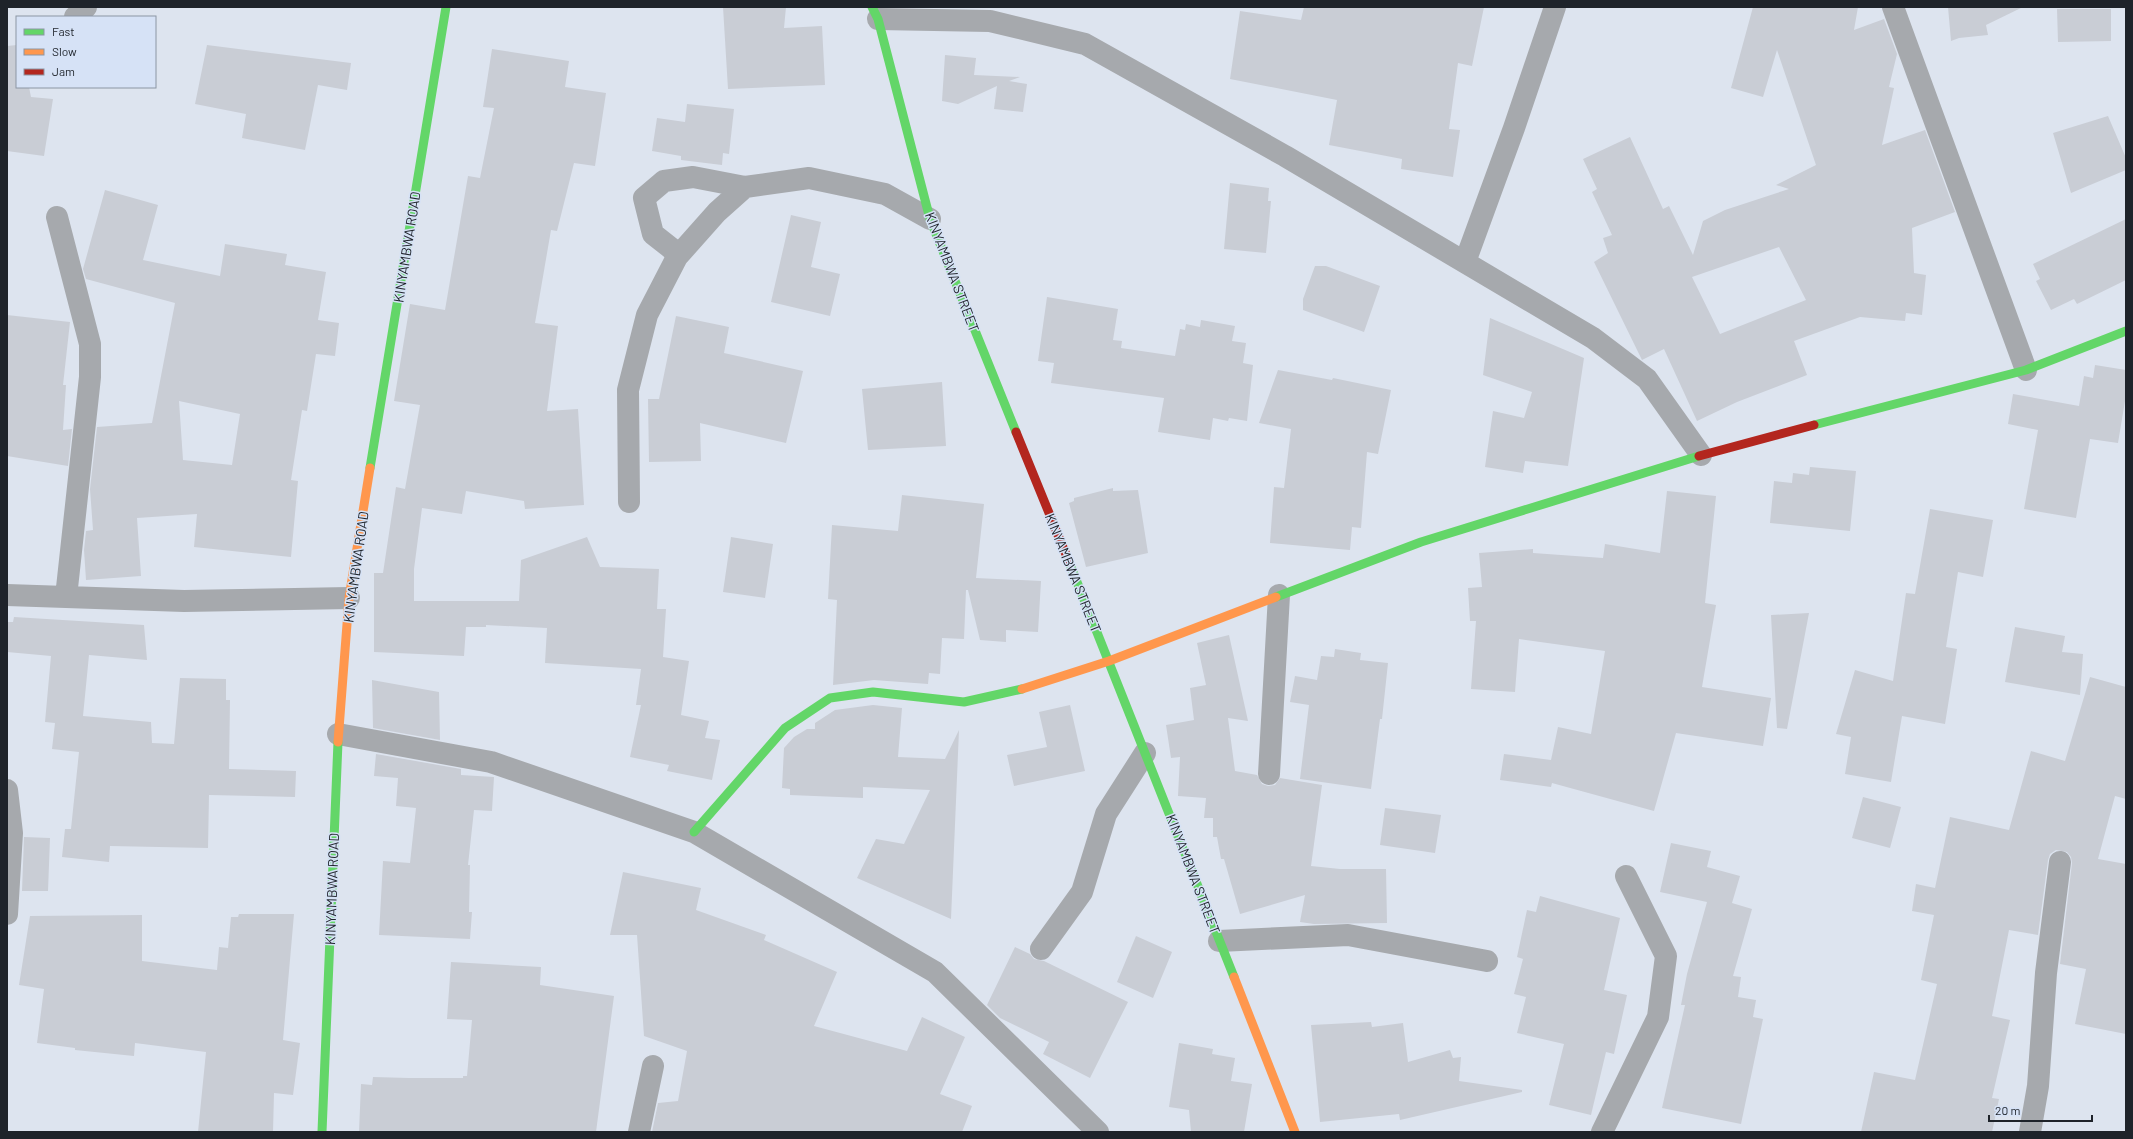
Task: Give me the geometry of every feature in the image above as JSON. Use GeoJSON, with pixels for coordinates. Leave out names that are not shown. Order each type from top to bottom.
{"type":"FeatureCollection","features":[{"type":"Feature","properties":{"kind":"street"},"geometry":{"type":"LineString","coordinates":[[77,16],[86,7]]}},
{"type":"Feature","properties":{"kind":"street","name":"KINYAMBWA ROAD"},"geometry":{"type":"LineString","coordinates":[[322,1132],[338,734],[349,598],[446,7]]}},
{"type":"Feature","properties":{"kind":"street"},"geometry":{"type":"LineString","coordinates":[[1464,262],[1514,128],[1555,7]]}},
{"type":"Feature","properties":{"kind":"street"},"geometry":{"type":"LineString","coordinates":[[1893,7],[2026,370]]}},
{"type":"Feature","properties":{"kind":"street"},"geometry":{"type":"LineString","coordinates":[[875,13],[990,21],[1085,44],[1285,156],[1593,338],[1647,379],[1701,455]]}},
{"type":"Feature","properties":{"kind":"street","name":"KINYAMBWA STREET"},"geometry":{"type":"LineString","coordinates":[[875,13],[930,219],[1109,661],[1295,1132]]}},
{"type":"Feature","properties":{"kind":"street"},"geometry":{"type":"LineString","coordinates":[[677,257],[672,249],[653,234],[644,198],[664,181],[693,177],[745,187],[809,178],[885,194],[930,219]]}},
{"type":"Feature","properties":{"kind":"street"},"geometry":{"type":"LineString","coordinates":[[629,502],[628,390],[647,315],[677,257],[718,212],[745,187]]}},
{"type":"Feature","properties":{"kind":"street"},"geometry":{"type":"LineString","coordinates":[[57,217],[90,344],[90,377],[66,597]]}},
{"type":"Feature","properties":{"kind":"street"},"geometry":{"type":"LineString","coordinates":[[694,832],[785,728],[830,698],[872,692],[964,702],[1008,694],[1109,661],[1421,542],[1701,455],[2026,370],[2126,331]]}},
{"type":"Feature","properties":{"kind":"street"},"geometry":{"type":"LineString","coordinates":[[7,595],[184,601],[349,598]]}},
{"type":"Feature","properties":{"kind":"street"},"geometry":{"type":"LineString","coordinates":[[1269,774],[1279,596]]}},
{"type":"Feature","properties":{"kind":"street"},"geometry":{"type":"LineString","coordinates":[[338,734],[492,762],[694,832],[935,972],[1098,1132]]}},
{"type":"Feature","properties":{"kind":"street"},"geometry":{"type":"LineString","coordinates":[[1041,949],[1082,892],[1106,814],[1145,753]]}},
{"type":"Feature","properties":{"kind":"street"},"geometry":{"type":"LineString","coordinates":[[7,790],[12,833],[7,914]]}},
{"type":"Feature","properties":{"kind":"street"},"geometry":{"type":"LineString","coordinates":[[2030,1132],[2038,1086],[2046,973],[2060,862]]}},
{"type":"Feature","properties":{"kind":"street"},"geometry":{"type":"LineString","coordinates":[[1602,1132],[1658,1017],[1666,956],[1626,876]]}},
{"type":"Feature","properties":{"kind":"street"},"geometry":{"type":"LineString","coordinates":[[1219,941],[1348,935],[1488,961]]}},
{"type":"Feature","properties":{"kind":"street"},"geometry":{"type":"LineString","coordinates":[[639,1132],[653,1066]]}},
{"type":"Feature","properties":{"kind":"building"},"geometry":{"type":"Polygon","coordinates":[[[723,7],[786,7],[784,28],[822,26],[825,85],[728,89],[723,7]]]}},
{"type":"Feature","properties":{"kind":"building"},"geometry":{"type":"Polygon","coordinates":[[[1304,7],[1484,7],[1472,66],[1458,63],[1449,129],[1460,130],[1453,177],[1401,169],[1402,159],[1329,145],[1337,100],[1230,79],[1240,11],[1301,20],[1304,7]]]}},
{"type":"Feature","properties":{"kind":"building"},"geometry":{"type":"Polygon","coordinates":[[[1753,7],[1858,7],[1854,30],[1884,19],[1897,54],[1889,87],[1894,88],[1882,145],[1925,130],[1955,212],[1912,228],[1914,273],[1926,275],[1922,315],[1906,313],[1905,321],[1860,317],[1794,341],[1807,375],[1737,402],[1697,421],[1664,349],[1642,360],[1594,262],[1608,253],[1603,238],[1612,235],[1592,192],[1597,189],[1583,159],[1630,137],[1663,209],[1669,206],[1693,255],[1703,221],[1725,210],[1789,189],[1776,185],[1816,165],[1777,50],[1763,97],[1731,88],[1753,7]],[[1779,247],[1692,277],[1720,334],[1806,300],[1779,247]]]}},
{"type":"Feature","properties":{"kind":"building"},"geometry":{"type":"Polygon","coordinates":[[[1948,7],[2023,7],[1986,25],[1988,35],[1959,38],[1951,41],[1948,7]]]}},
{"type":"Feature","properties":{"kind":"building"},"geometry":{"type":"Polygon","coordinates":[[[2057,9],[2111,9],[2111,41],[2058,42],[2057,9]]]}},
{"type":"Feature","properties":{"kind":"building"},"geometry":{"type":"Polygon","coordinates":[[[16,45],[16,88],[29,88],[31,97],[53,99],[44,156],[7,151],[7,46],[16,45]]]}},
{"type":"Feature","properties":{"kind":"building"},"geometry":{"type":"Polygon","coordinates":[[[207,45],[351,63],[347,90],[318,85],[305,150],[242,138],[246,114],[195,104],[207,45]]]}},
{"type":"Feature","properties":{"kind":"building"},"geometry":{"type":"Polygon","coordinates":[[[492,49],[569,61],[565,87],[606,93],[595,166],[574,163],[557,231],[551,230],[535,323],[558,326],[547,411],[578,409],[584,505],[525,509],[524,501],[466,491],[462,514],[422,508],[414,569],[414,601],[519,601],[521,560],[587,537],[600,567],[659,569],[657,609],[666,609],[663,657],[689,661],[681,715],[709,721],[705,738],[720,740],[712,780],[667,771],[669,765],[630,757],[641,705],[636,705],[641,669],[545,663],[547,628],[486,625],[486,627],[466,627],[464,656],[374,652],[374,573],[383,573],[396,487],[405,489],[420,405],[394,401],[410,304],[445,310],[468,176],[480,178],[494,108],[483,107],[492,49]]]}},
{"type":"Feature","properties":{"kind":"building"},"geometry":{"type":"Polygon","coordinates":[[[945,55],[976,58],[974,75],[1020,77],[1009,81],[1027,84],[1023,112],[994,109],[997,86],[958,104],[942,101],[945,55]]]}},
{"type":"Feature","properties":{"kind":"building"},"geometry":{"type":"Polygon","coordinates":[[[687,104],[734,109],[729,154],[723,153],[722,165],[681,160],[681,156],[652,151],[657,118],[685,122],[687,104]]]}},
{"type":"Feature","properties":{"kind":"building"},"geometry":{"type":"Polygon","coordinates":[[[2108,116],[2126,158],[2126,170],[2071,193],[2053,133],[2108,116]]]}},
{"type":"Feature","properties":{"kind":"building"},"geometry":{"type":"Polygon","coordinates":[[[1230,183],[1269,188],[1268,201],[1271,201],[1266,253],[1224,249],[1230,183]]]}},
{"type":"Feature","properties":{"kind":"building"},"geometry":{"type":"Polygon","coordinates":[[[105,190],[158,205],[143,260],[220,276],[225,244],[287,254],[285,265],[326,272],[318,320],[339,323],[335,356],[316,354],[307,411],[302,410],[291,480],[298,481],[291,557],[194,547],[197,514],[137,518],[141,576],[86,580],[84,550],[86,531],[93,530],[90,489],[97,427],[152,423],[175,303],[86,279],[83,269],[105,190]],[[179,401],[183,460],[232,465],[240,414],[179,401]]]}},
{"type":"Feature","properties":{"kind":"building"},"geometry":{"type":"Polygon","coordinates":[[[791,215],[821,222],[811,267],[840,274],[830,316],[771,302],[791,215]]]}},
{"type":"Feature","properties":{"kind":"building"},"geometry":{"type":"Polygon","coordinates":[[[2126,219],[2126,280],[2077,304],[2074,299],[2051,310],[2036,281],[2040,279],[2033,264],[2126,219]]]}},
{"type":"Feature","properties":{"kind":"building"},"geometry":{"type":"Polygon","coordinates":[[[1315,266],[1326,266],[1380,286],[1364,332],[1303,310],[1303,299],[1315,266]]]}},
{"type":"Feature","properties":{"kind":"building"},"geometry":{"type":"Polygon","coordinates":[[[1047,297],[1118,309],[1113,340],[1122,341],[1121,348],[1175,356],[1180,329],[1185,330],[1186,324],[1200,327],[1201,320],[1235,326],[1232,341],[1246,343],[1243,363],[1253,365],[1247,421],[1229,418],[1228,421],[1213,418],[1210,440],[1158,432],[1164,398],[1051,383],[1054,363],[1038,361],[1047,297]]]}},
{"type":"Feature","properties":{"kind":"building"},"geometry":{"type":"Polygon","coordinates":[[[7,315],[70,322],[63,385],[66,385],[63,430],[72,429],[68,466],[7,456],[7,315]]]}},
{"type":"Feature","properties":{"kind":"building"},"geometry":{"type":"Polygon","coordinates":[[[676,316],[729,327],[724,353],[803,371],[786,443],[700,423],[701,461],[649,462],[648,399],[659,399],[676,316]]]}},
{"type":"Feature","properties":{"kind":"building"},"geometry":{"type":"Polygon","coordinates":[[[1490,318],[1584,358],[1568,466],[1525,461],[1523,473],[1485,467],[1493,411],[1524,418],[1532,392],[1483,375],[1490,318]]]}},
{"type":"Feature","properties":{"kind":"building"},"geometry":{"type":"Polygon","coordinates":[[[2095,365],[2126,370],[2126,395],[2118,443],[2090,439],[2076,518],[2024,509],[2038,430],[2008,424],[2013,394],[2079,406],[2084,376],[2093,378],[2095,365]]]}},
{"type":"Feature","properties":{"kind":"building"},"geometry":{"type":"Polygon","coordinates":[[[1278,370],[1332,380],[1333,378],[1391,390],[1378,454],[1367,452],[1361,528],[1352,527],[1350,550],[1270,543],[1274,487],[1284,488],[1291,429],[1259,423],[1278,370]]]}},
{"type":"Feature","properties":{"kind":"building"},"geometry":{"type":"Polygon","coordinates":[[[942,382],[946,446],[868,450],[862,389],[942,382]]]}},
{"type":"Feature","properties":{"kind":"building"},"geometry":{"type":"Polygon","coordinates":[[[1810,467],[1856,471],[1850,531],[1770,523],[1774,481],[1792,483],[1793,473],[1809,475],[1810,467]]]}},
{"type":"Feature","properties":{"kind":"building"},"geometry":{"type":"Polygon","coordinates":[[[1113,488],[1113,491],[1138,490],[1148,553],[1086,567],[1069,503],[1074,501],[1074,498],[1113,488]]]}},
{"type":"Feature","properties":{"kind":"building"},"geometry":{"type":"Polygon","coordinates":[[[1667,491],[1716,496],[1705,603],[1716,605],[1702,687],[1771,698],[1763,746],[1676,733],[1654,811],[1552,783],[1551,787],[1500,780],[1504,754],[1551,760],[1558,727],[1591,734],[1605,651],[1519,639],[1515,692],[1471,689],[1476,621],[1470,621],[1468,588],[1482,587],[1479,553],[1533,549],[1533,553],[1603,558],[1605,544],[1660,553],[1667,491]]]}},
{"type":"Feature","properties":{"kind":"building"},"geometry":{"type":"Polygon","coordinates":[[[902,495],[984,504],[976,578],[1041,581],[1038,632],[1006,630],[1006,642],[980,640],[968,590],[966,590],[964,639],[942,638],[940,674],[929,673],[928,684],[874,680],[833,685],[837,600],[828,599],[832,525],[898,531],[902,495]]]}},
{"type":"Feature","properties":{"kind":"building"},"geometry":{"type":"Polygon","coordinates":[[[1930,509],[1993,520],[1983,577],[1958,572],[1946,647],[1957,649],[1945,724],[1902,716],[1891,782],[1845,774],[1851,737],[1836,734],[1855,670],[1893,681],[1906,593],[1915,594],[1930,509]]]}},
{"type":"Feature","properties":{"kind":"building"},"geometry":{"type":"Polygon","coordinates":[[[731,537],[773,544],[765,598],[723,592],[731,537]]]}},
{"type":"Feature","properties":{"kind":"building"},"geometry":{"type":"Polygon","coordinates":[[[1809,613],[1787,729],[1777,728],[1771,615],[1809,613]]]}},
{"type":"Feature","properties":{"kind":"building"},"geometry":{"type":"Polygon","coordinates":[[[14,617],[144,625],[147,660],[89,655],[83,716],[151,722],[152,743],[174,744],[180,678],[226,679],[226,700],[230,700],[229,769],[296,771],[295,797],[209,795],[208,848],[110,846],[109,862],[62,857],[65,829],[71,829],[79,752],[52,749],[55,723],[45,722],[51,656],[7,652],[7,622],[13,622],[14,617]]]}},
{"type":"Feature","properties":{"kind":"building"},"geometry":{"type":"Polygon","coordinates":[[[2015,627],[2065,636],[2062,652],[2083,654],[2080,695],[2005,682],[2015,627]]]}},
{"type":"Feature","properties":{"kind":"building"},"geometry":{"type":"Polygon","coordinates":[[[1229,635],[1248,721],[1228,718],[1235,771],[1257,775],[1262,784],[1268,786],[1275,785],[1280,778],[1322,785],[1311,866],[1340,869],[1386,869],[1387,923],[1314,924],[1300,922],[1305,895],[1240,914],[1224,859],[1221,859],[1217,837],[1213,837],[1213,818],[1204,818],[1206,798],[1178,796],[1180,757],[1171,758],[1166,725],[1194,720],[1190,688],[1206,685],[1197,643],[1229,635]]]}},
{"type":"Feature","properties":{"kind":"building"},"geometry":{"type":"Polygon","coordinates":[[[1335,649],[1361,653],[1360,660],[1388,663],[1382,719],[1380,719],[1371,789],[1300,779],[1309,705],[1290,702],[1295,676],[1317,680],[1321,656],[1334,657],[1335,649]]]}},
{"type":"Feature","properties":{"kind":"building"},"geometry":{"type":"Polygon","coordinates":[[[2090,677],[2126,687],[2126,799],[2115,796],[2098,859],[2126,864],[2126,1034],[2075,1024],[2086,969],[2060,964],[2072,863],[2071,857],[2067,852],[2056,850],[2050,854],[2048,860],[2038,935],[2009,930],[1992,1016],[2010,1020],[1992,1098],[1999,1099],[1992,1132],[1861,1132],[1874,1072],[1915,1080],[1937,984],[1921,980],[1934,915],[1912,911],[1916,884],[1935,888],[1950,817],[2009,830],[2031,751],[2065,761],[2090,677]]]}},
{"type":"Feature","properties":{"kind":"building"},"geometry":{"type":"Polygon","coordinates":[[[372,680],[439,692],[440,740],[373,728],[372,680]]]}},
{"type":"Feature","properties":{"kind":"building"},"geometry":{"type":"Polygon","coordinates":[[[873,705],[902,708],[898,757],[945,759],[959,730],[951,919],[857,878],[876,839],[904,844],[930,790],[863,787],[863,798],[790,795],[790,789],[782,788],[784,748],[794,737],[807,729],[815,729],[815,723],[835,710],[873,705]]]}},
{"type":"Feature","properties":{"kind":"building"},"geometry":{"type":"Polygon","coordinates":[[[1070,705],[1085,771],[1014,786],[1007,755],[1047,747],[1039,712],[1070,705]]]}},
{"type":"Feature","properties":{"kind":"building"},"geometry":{"type":"Polygon","coordinates":[[[376,754],[461,769],[461,775],[494,777],[492,811],[474,810],[468,865],[470,865],[469,912],[472,912],[470,939],[379,935],[383,861],[410,863],[416,808],[396,806],[398,778],[374,776],[376,754]]]}},
{"type":"Feature","properties":{"kind":"building"},"geometry":{"type":"Polygon","coordinates":[[[1863,797],[1901,807],[1890,848],[1852,838],[1863,797]]]}},
{"type":"Feature","properties":{"kind":"building"},"geometry":{"type":"Polygon","coordinates":[[[1385,808],[1441,815],[1435,853],[1380,845],[1385,808]]]}},
{"type":"Feature","properties":{"kind":"building"},"geometry":{"type":"Polygon","coordinates":[[[24,837],[50,838],[48,891],[22,891],[24,837]]]}},
{"type":"Feature","properties":{"kind":"building"},"geometry":{"type":"Polygon","coordinates":[[[1671,843],[1711,851],[1707,867],[1740,876],[1732,903],[1752,909],[1733,976],[1741,977],[1738,997],[1756,1000],[1753,1017],[1763,1019],[1741,1124],[1662,1108],[1685,1005],[1681,1005],[1687,974],[1707,902],[1660,892],[1671,843]]]}},
{"type":"Feature","properties":{"kind":"building"},"geometry":{"type":"Polygon","coordinates":[[[623,872],[701,888],[696,910],[766,935],[764,940],[837,972],[814,1026],[907,1051],[922,1017],[965,1037],[940,1094],[972,1106],[962,1132],[652,1132],[658,1103],[678,1101],[687,1051],[644,1036],[637,935],[610,935],[623,872]]]}},
{"type":"Feature","properties":{"kind":"building"},"geometry":{"type":"Polygon","coordinates":[[[1540,896],[1620,918],[1604,990],[1627,995],[1614,1054],[1606,1052],[1591,1115],[1549,1105],[1564,1044],[1517,1033],[1526,997],[1514,994],[1523,959],[1517,957],[1527,910],[1536,912],[1540,896]]]}},
{"type":"Feature","properties":{"kind":"building"},"geometry":{"type":"Polygon","coordinates":[[[239,914],[294,914],[283,1040],[300,1043],[293,1095],[274,1093],[273,1132],[198,1132],[206,1052],[135,1043],[134,1056],[75,1050],[75,1048],[37,1043],[44,989],[19,985],[30,916],[142,915],[142,961],[217,970],[219,947],[228,948],[231,917],[238,917],[239,914]]]}},
{"type":"Feature","properties":{"kind":"building"},"geometry":{"type":"Polygon","coordinates":[[[1136,936],[1172,952],[1153,998],[1117,982],[1136,936]]]}},
{"type":"Feature","properties":{"kind":"building"},"geometry":{"type":"Polygon","coordinates":[[[1015,947],[1030,954],[1034,959],[1044,961],[1128,1002],[1090,1078],[1043,1054],[1049,1042],[1000,1018],[987,1005],[1015,947]]]}},
{"type":"Feature","properties":{"kind":"building"},"geometry":{"type":"Polygon","coordinates":[[[451,962],[541,967],[540,985],[614,996],[596,1132],[359,1132],[361,1084],[372,1085],[373,1077],[463,1078],[463,1076],[467,1076],[472,1020],[447,1019],[451,962]]]}},
{"type":"Feature","properties":{"kind":"building"},"geometry":{"type":"Polygon","coordinates":[[[1371,1022],[1372,1027],[1403,1023],[1408,1062],[1450,1050],[1453,1058],[1461,1057],[1459,1081],[1522,1090],[1522,1092],[1400,1120],[1399,1114],[1320,1122],[1311,1025],[1371,1022]]]}},
{"type":"Feature","properties":{"kind":"building"},"geometry":{"type":"Polygon","coordinates":[[[1179,1043],[1213,1049],[1212,1054],[1235,1058],[1231,1081],[1252,1084],[1244,1132],[1191,1132],[1189,1110],[1169,1107],[1179,1043]]]}},
{"type":"Feature","properties":{"kind":"traffic: fast"},"geometry":{"type":"LineString","coordinates":[[370,468],[446,7]]}},
{"type":"Feature","properties":{"kind":"traffic: fast"},"geometry":{"type":"LineString","coordinates":[[872,7],[878,19],[930,219],[1016,432]]}},
{"type":"Feature","properties":{"kind":"traffic: fast"},"geometry":{"type":"LineString","coordinates":[[1814,425],[2026,370],[2126,331]]}},
{"type":"Feature","properties":{"kind":"traffic: fast"},"geometry":{"type":"LineString","coordinates":[[1276,597],[1421,542],[1699,456]]}},
{"type":"Feature","properties":{"kind":"traffic: fast"},"geometry":{"type":"LineString","coordinates":[[1069,562],[1234,977]]}},
{"type":"Feature","properties":{"kind":"traffic: fast"},"geometry":{"type":"LineString","coordinates":[[694,832],[785,728],[830,698],[873,692],[964,702],[1022,689]]}},
{"type":"Feature","properties":{"kind":"traffic: fast"},"geometry":{"type":"LineString","coordinates":[[322,1132],[338,742]]}},
{"type":"Feature","properties":{"kind":"traffic: slow"},"geometry":{"type":"LineString","coordinates":[[338,742],[349,598],[370,468]]}},
{"type":"Feature","properties":{"kind":"traffic: slow"},"geometry":{"type":"LineString","coordinates":[[1022,689],[1109,661],[1276,597]]}},
{"type":"Feature","properties":{"kind":"traffic: slow"},"geometry":{"type":"LineString","coordinates":[[1234,977],[1295,1132]]}},
{"type":"Feature","properties":{"kind":"traffic: jam"},"geometry":{"type":"LineString","coordinates":[[1699,456],[1814,425]]}},
{"type":"Feature","properties":{"kind":"traffic: jam"},"geometry":{"type":"LineString","coordinates":[[1016,432],[1069,562]]}}]}
